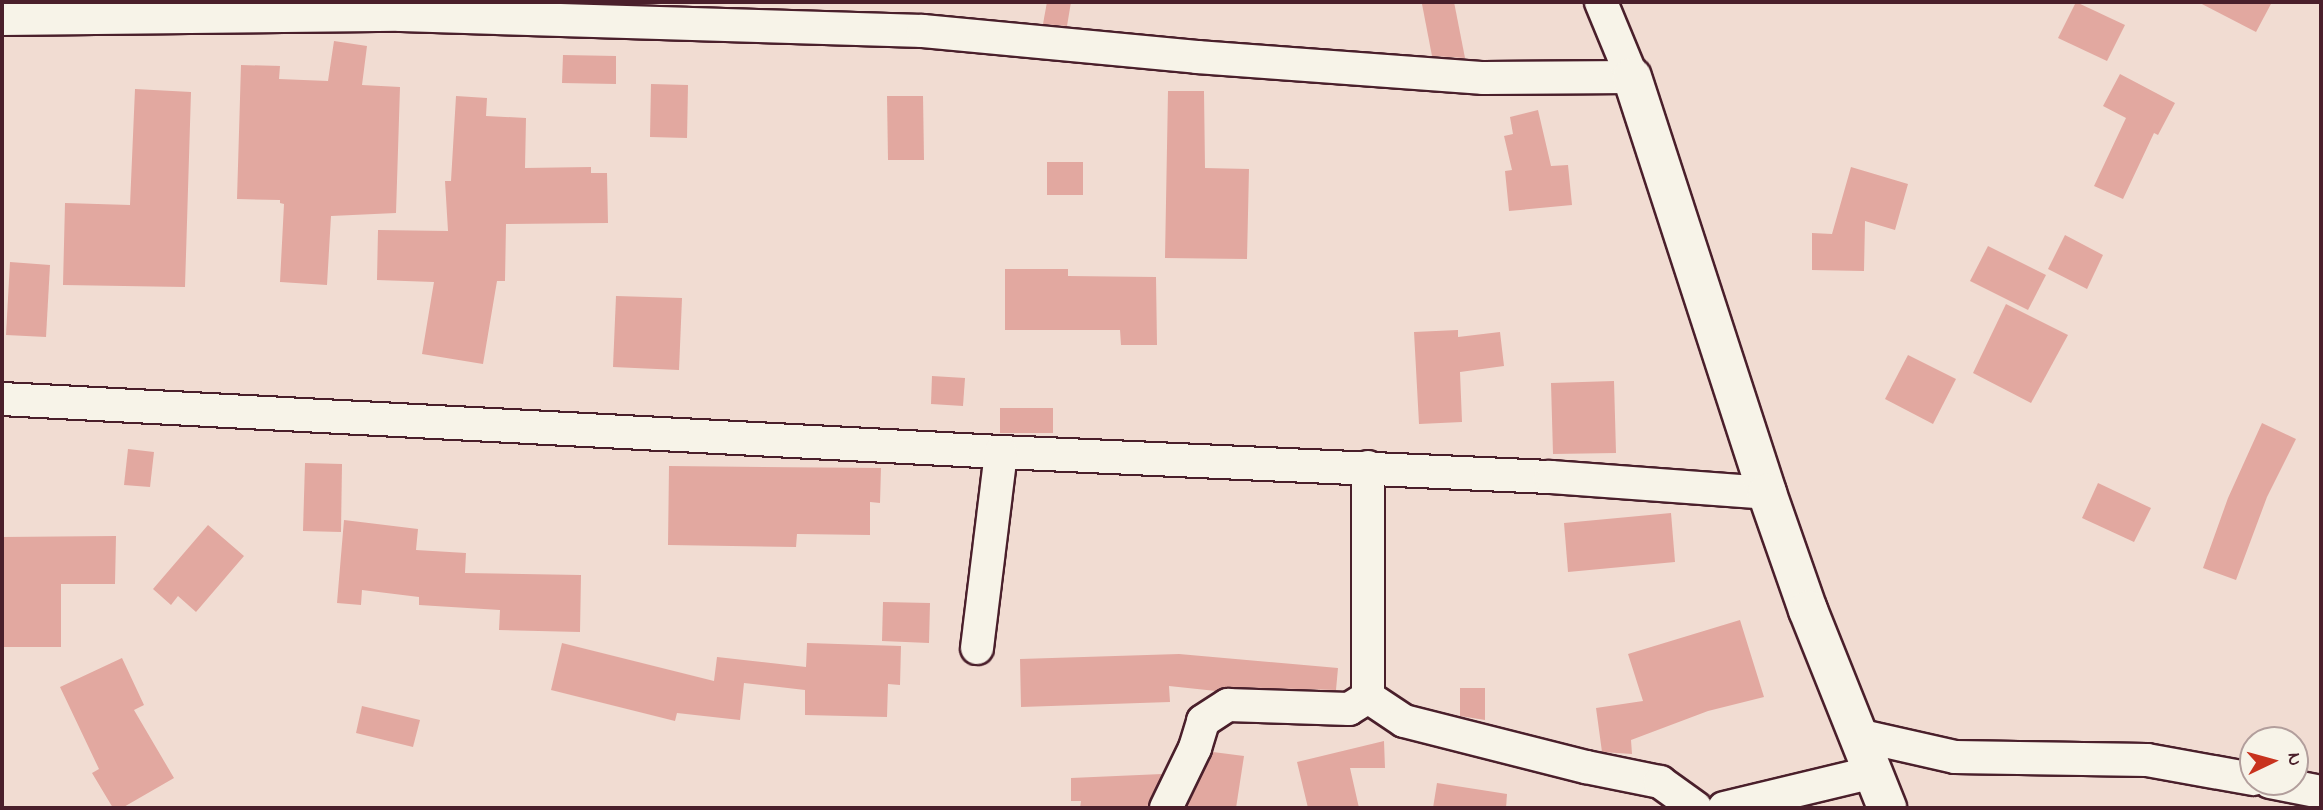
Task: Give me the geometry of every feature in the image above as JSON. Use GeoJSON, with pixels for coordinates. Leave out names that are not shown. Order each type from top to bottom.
{"type":"FeatureCollection","features":[{"type":"Feature","properties":{"kind":"street"},"geometry":{"type":"LineString","coordinates":[[1601,2],[1632,76],[1767,493],[1808,610],[1887,808]]}},
{"type":"Feature","properties":{"kind":"street"},"geometry":{"type":"LineString","coordinates":[[2,19],[401,15],[923,31],[1197,57],[1484,78],[1632,76]]}},
{"type":"Feature","properties":{"kind":"street"},"geometry":{"type":"LineString","coordinates":[[2,399],[1001,452],[1368,467],[1767,493]]}},
{"type":"Feature","properties":{"kind":"street"},"geometry":{"type":"LineString","coordinates":[[977,648],[1001,452]]}},
{"type":"Feature","properties":{"kind":"street"},"geometry":{"type":"LineString","coordinates":[[1368,467],[1368,697]]}},
{"type":"Feature","properties":{"kind":"street"},"geometry":{"type":"LineString","coordinates":[[1166,808],[1195,748],[1203,721],[1228,705],[1349,709],[1368,697]]}},
{"type":"Feature","properties":{"kind":"street"},"geometry":{"type":"LineString","coordinates":[[1368,697],[1404,722],[1586,767],[1660,782],[1696,808]]}},
{"type":"Feature","properties":{"kind":"street"},"geometry":{"type":"LineString","coordinates":[[1858,735],[1955,757],[2147,760],[2239,776]]}},
{"type":"Feature","properties":{"kind":"street"},"geometry":{"type":"LineString","coordinates":[[1724,808],[1874,772]]}},
{"type":"Feature","properties":{"kind":"building"},"geometry":{"type":"Polygon","coordinates":[[[1047,2],[1071,2],[1067,26],[1043,24],[1047,2]]]}},
{"type":"Feature","properties":{"kind":"building"},"geometry":{"type":"Polygon","coordinates":[[[1454,2],[1465,58],[1432,56],[1422,4],[1454,2]]]}},
{"type":"Feature","properties":{"kind":"building"},"geometry":{"type":"Polygon","coordinates":[[[2076,2],[2125,25],[2107,61],[2058,38],[2076,2]]]}},
{"type":"Feature","properties":{"kind":"building"},"geometry":{"type":"Polygon","coordinates":[[[2198,2],[2272,2],[2256,32],[2198,2]]]}},
{"type":"Feature","properties":{"kind":"building"},"geometry":{"type":"Polygon","coordinates":[[[334,41],[367,46],[362,85],[400,87],[396,213],[331,216],[327,285],[280,282],[284,204],[280,203],[280,200],[237,199],[241,65],[280,66],[279,79],[328,81],[334,41]]]}},
{"type":"Feature","properties":{"kind":"building"},"geometry":{"type":"Polygon","coordinates":[[[563,55],[616,56],[616,84],[562,83],[563,55]]]}},
{"type":"Feature","properties":{"kind":"building"},"geometry":{"type":"Polygon","coordinates":[[[2120,74],[2175,103],[2158,135],[2154,133],[2123,199],[2094,186],[2126,118],[2103,106],[2120,74]]]}},
{"type":"Feature","properties":{"kind":"building"},"geometry":{"type":"Polygon","coordinates":[[[651,84],[688,85],[687,138],[650,137],[651,84]]]}},
{"type":"Feature","properties":{"kind":"building"},"geometry":{"type":"Polygon","coordinates":[[[135,89],[191,92],[185,287],[63,285],[65,203],[130,205],[135,89]]]}},
{"type":"Feature","properties":{"kind":"building"},"geometry":{"type":"Polygon","coordinates":[[[1168,91],[1204,91],[1205,168],[1249,169],[1247,259],[1165,258],[1168,91]]]}},
{"type":"Feature","properties":{"kind":"building"},"geometry":{"type":"Polygon","coordinates":[[[456,96],[487,98],[486,116],[526,118],[525,168],[591,167],[591,173],[607,173],[608,223],[506,224],[505,281],[497,281],[483,364],[422,354],[434,282],[377,280],[378,230],[448,231],[445,181],[451,181],[456,96]]]}},
{"type":"Feature","properties":{"kind":"building"},"geometry":{"type":"Polygon","coordinates":[[[887,96],[923,96],[924,160],[888,160],[887,96]]]}},
{"type":"Feature","properties":{"kind":"building"},"geometry":{"type":"Polygon","coordinates":[[[1538,110],[1551,166],[1568,165],[1572,205],[1509,211],[1505,171],[1512,170],[1504,136],[1513,134],[1510,117],[1538,110]]]}},
{"type":"Feature","properties":{"kind":"building"},"geometry":{"type":"Polygon","coordinates":[[[1047,162],[1083,162],[1083,195],[1047,195],[1047,162]]]}},
{"type":"Feature","properties":{"kind":"building"},"geometry":{"type":"Polygon","coordinates":[[[1851,167],[1908,184],[1895,230],[1865,221],[1864,271],[1812,270],[1812,233],[1832,234],[1851,167]]]}},
{"type":"Feature","properties":{"kind":"building"},"geometry":{"type":"Polygon","coordinates":[[[2065,235],[2103,255],[2087,289],[2048,269],[2065,235]]]}},
{"type":"Feature","properties":{"kind":"building"},"geometry":{"type":"Polygon","coordinates":[[[1988,246],[2046,275],[2028,310],[1970,281],[1988,246]]]}},
{"type":"Feature","properties":{"kind":"building"},"geometry":{"type":"Polygon","coordinates":[[[10,262],[50,265],[46,337],[6,335],[10,262]]]}},
{"type":"Feature","properties":{"kind":"building"},"geometry":{"type":"Polygon","coordinates":[[[1005,269],[1068,269],[1068,276],[1156,277],[1157,345],[1121,345],[1120,330],[1005,330],[1005,269]]]}},
{"type":"Feature","properties":{"kind":"building"},"geometry":{"type":"Polygon","coordinates":[[[616,296],[682,298],[679,370],[613,367],[616,296]]]}},
{"type":"Feature","properties":{"kind":"building"},"geometry":{"type":"Polygon","coordinates":[[[2006,304],[2068,335],[2031,403],[1973,373],[2006,304]]]}},
{"type":"Feature","properties":{"kind":"building"},"geometry":{"type":"Polygon","coordinates":[[[1458,330],[1458,337],[1500,332],[1504,366],[1460,372],[1462,422],[1419,424],[1414,332],[1458,330]]]}},
{"type":"Feature","properties":{"kind":"building"},"geometry":{"type":"Polygon","coordinates":[[[1908,355],[1956,379],[1933,424],[1885,399],[1908,355]]]}},
{"type":"Feature","properties":{"kind":"building"},"geometry":{"type":"Polygon","coordinates":[[[932,376],[965,378],[963,406],[931,404],[932,376]]]}},
{"type":"Feature","properties":{"kind":"building"},"geometry":{"type":"Polygon","coordinates":[[[1614,381],[1616,453],[1553,454],[1551,383],[1614,381]]]}},
{"type":"Feature","properties":{"kind":"building"},"geometry":{"type":"Polygon","coordinates":[[[1000,408],[1053,408],[1053,433],[1000,433],[1000,408]]]}},
{"type":"Feature","properties":{"kind":"building"},"geometry":{"type":"Polygon","coordinates":[[[2262,423],[2296,439],[2267,497],[2236,580],[2203,568],[2228,498],[2262,423]]]}},
{"type":"Feature","properties":{"kind":"building"},"geometry":{"type":"Polygon","coordinates":[[[128,449],[154,452],[150,487],[124,485],[128,449]]]}},
{"type":"Feature","properties":{"kind":"building"},"geometry":{"type":"Polygon","coordinates":[[[305,463],[342,464],[341,532],[303,531],[305,463]]]}},
{"type":"Feature","properties":{"kind":"building"},"geometry":{"type":"Polygon","coordinates":[[[669,466],[881,468],[880,503],[870,502],[870,535],[797,534],[796,547],[668,545],[669,466]]]}},
{"type":"Feature","properties":{"kind":"building"},"geometry":{"type":"Polygon","coordinates":[[[2098,483],[2151,508],[2134,542],[2082,518],[2098,483]]]}},
{"type":"Feature","properties":{"kind":"building"},"geometry":{"type":"Polygon","coordinates":[[[1671,513],[1675,562],[1568,572],[1564,523],[1671,513]]]}},
{"type":"Feature","properties":{"kind":"building"},"geometry":{"type":"Polygon","coordinates":[[[344,520],[418,529],[416,550],[466,553],[465,573],[581,575],[580,632],[499,630],[500,610],[419,605],[419,597],[362,590],[361,605],[337,603],[344,520]]]}},
{"type":"Feature","properties":{"kind":"building"},"geometry":{"type":"Polygon","coordinates":[[[208,525],[244,556],[196,612],[178,596],[171,605],[153,589],[208,525]]]}},
{"type":"Feature","properties":{"kind":"building"},"geometry":{"type":"Polygon","coordinates":[[[116,536],[115,584],[61,584],[61,647],[4,647],[2,537],[116,536]]]}},
{"type":"Feature","properties":{"kind":"building"},"geometry":{"type":"Polygon","coordinates":[[[883,602],[930,603],[929,643],[882,641],[883,602]]]}},
{"type":"Feature","properties":{"kind":"building"},"geometry":{"type":"Polygon","coordinates":[[[1740,620],[1764,697],[1708,711],[1631,740],[1632,754],[1602,752],[1596,708],[1643,701],[1628,654],[1740,620]]]}},
{"type":"Feature","properties":{"kind":"building"},"geometry":{"type":"Polygon","coordinates":[[[562,643],[714,681],[717,657],[806,667],[807,643],[901,646],[900,685],[888,684],[887,717],[805,715],[805,690],[744,683],[740,720],[677,713],[675,721],[551,690],[562,643]]]}},
{"type":"Feature","properties":{"kind":"building"},"geometry":{"type":"Polygon","coordinates":[[[1179,654],[1338,668],[1336,690],[1229,687],[1216,691],[1169,686],[1170,702],[1021,707],[1020,659],[1179,654]]]}},
{"type":"Feature","properties":{"kind":"building"},"geometry":{"type":"Polygon","coordinates":[[[122,658],[144,705],[134,710],[174,778],[122,808],[113,808],[92,773],[99,769],[60,687],[122,658]]]}},
{"type":"Feature","properties":{"kind":"building"},"geometry":{"type":"Polygon","coordinates":[[[1460,688],[1485,688],[1485,720],[1460,716],[1460,688]]]}},
{"type":"Feature","properties":{"kind":"building"},"geometry":{"type":"Polygon","coordinates":[[[362,706],[420,720],[413,747],[356,733],[362,706]]]}},
{"type":"Feature","properties":{"kind":"building"},"geometry":{"type":"Polygon","coordinates":[[[1384,741],[1385,768],[1350,768],[1359,808],[1308,808],[1297,762],[1384,741]]]}},
{"type":"Feature","properties":{"kind":"building"},"geometry":{"type":"Polygon","coordinates":[[[1213,752],[1244,756],[1236,808],[1186,808],[1213,752]]]}},
{"type":"Feature","properties":{"kind":"building"},"geometry":{"type":"Polygon","coordinates":[[[1162,774],[1148,808],[1080,808],[1081,801],[1071,801],[1071,778],[1162,774]]]}},
{"type":"Feature","properties":{"kind":"building"},"geometry":{"type":"Polygon","coordinates":[[[1437,783],[1507,794],[1506,808],[1433,808],[1437,783]]]}}]}
